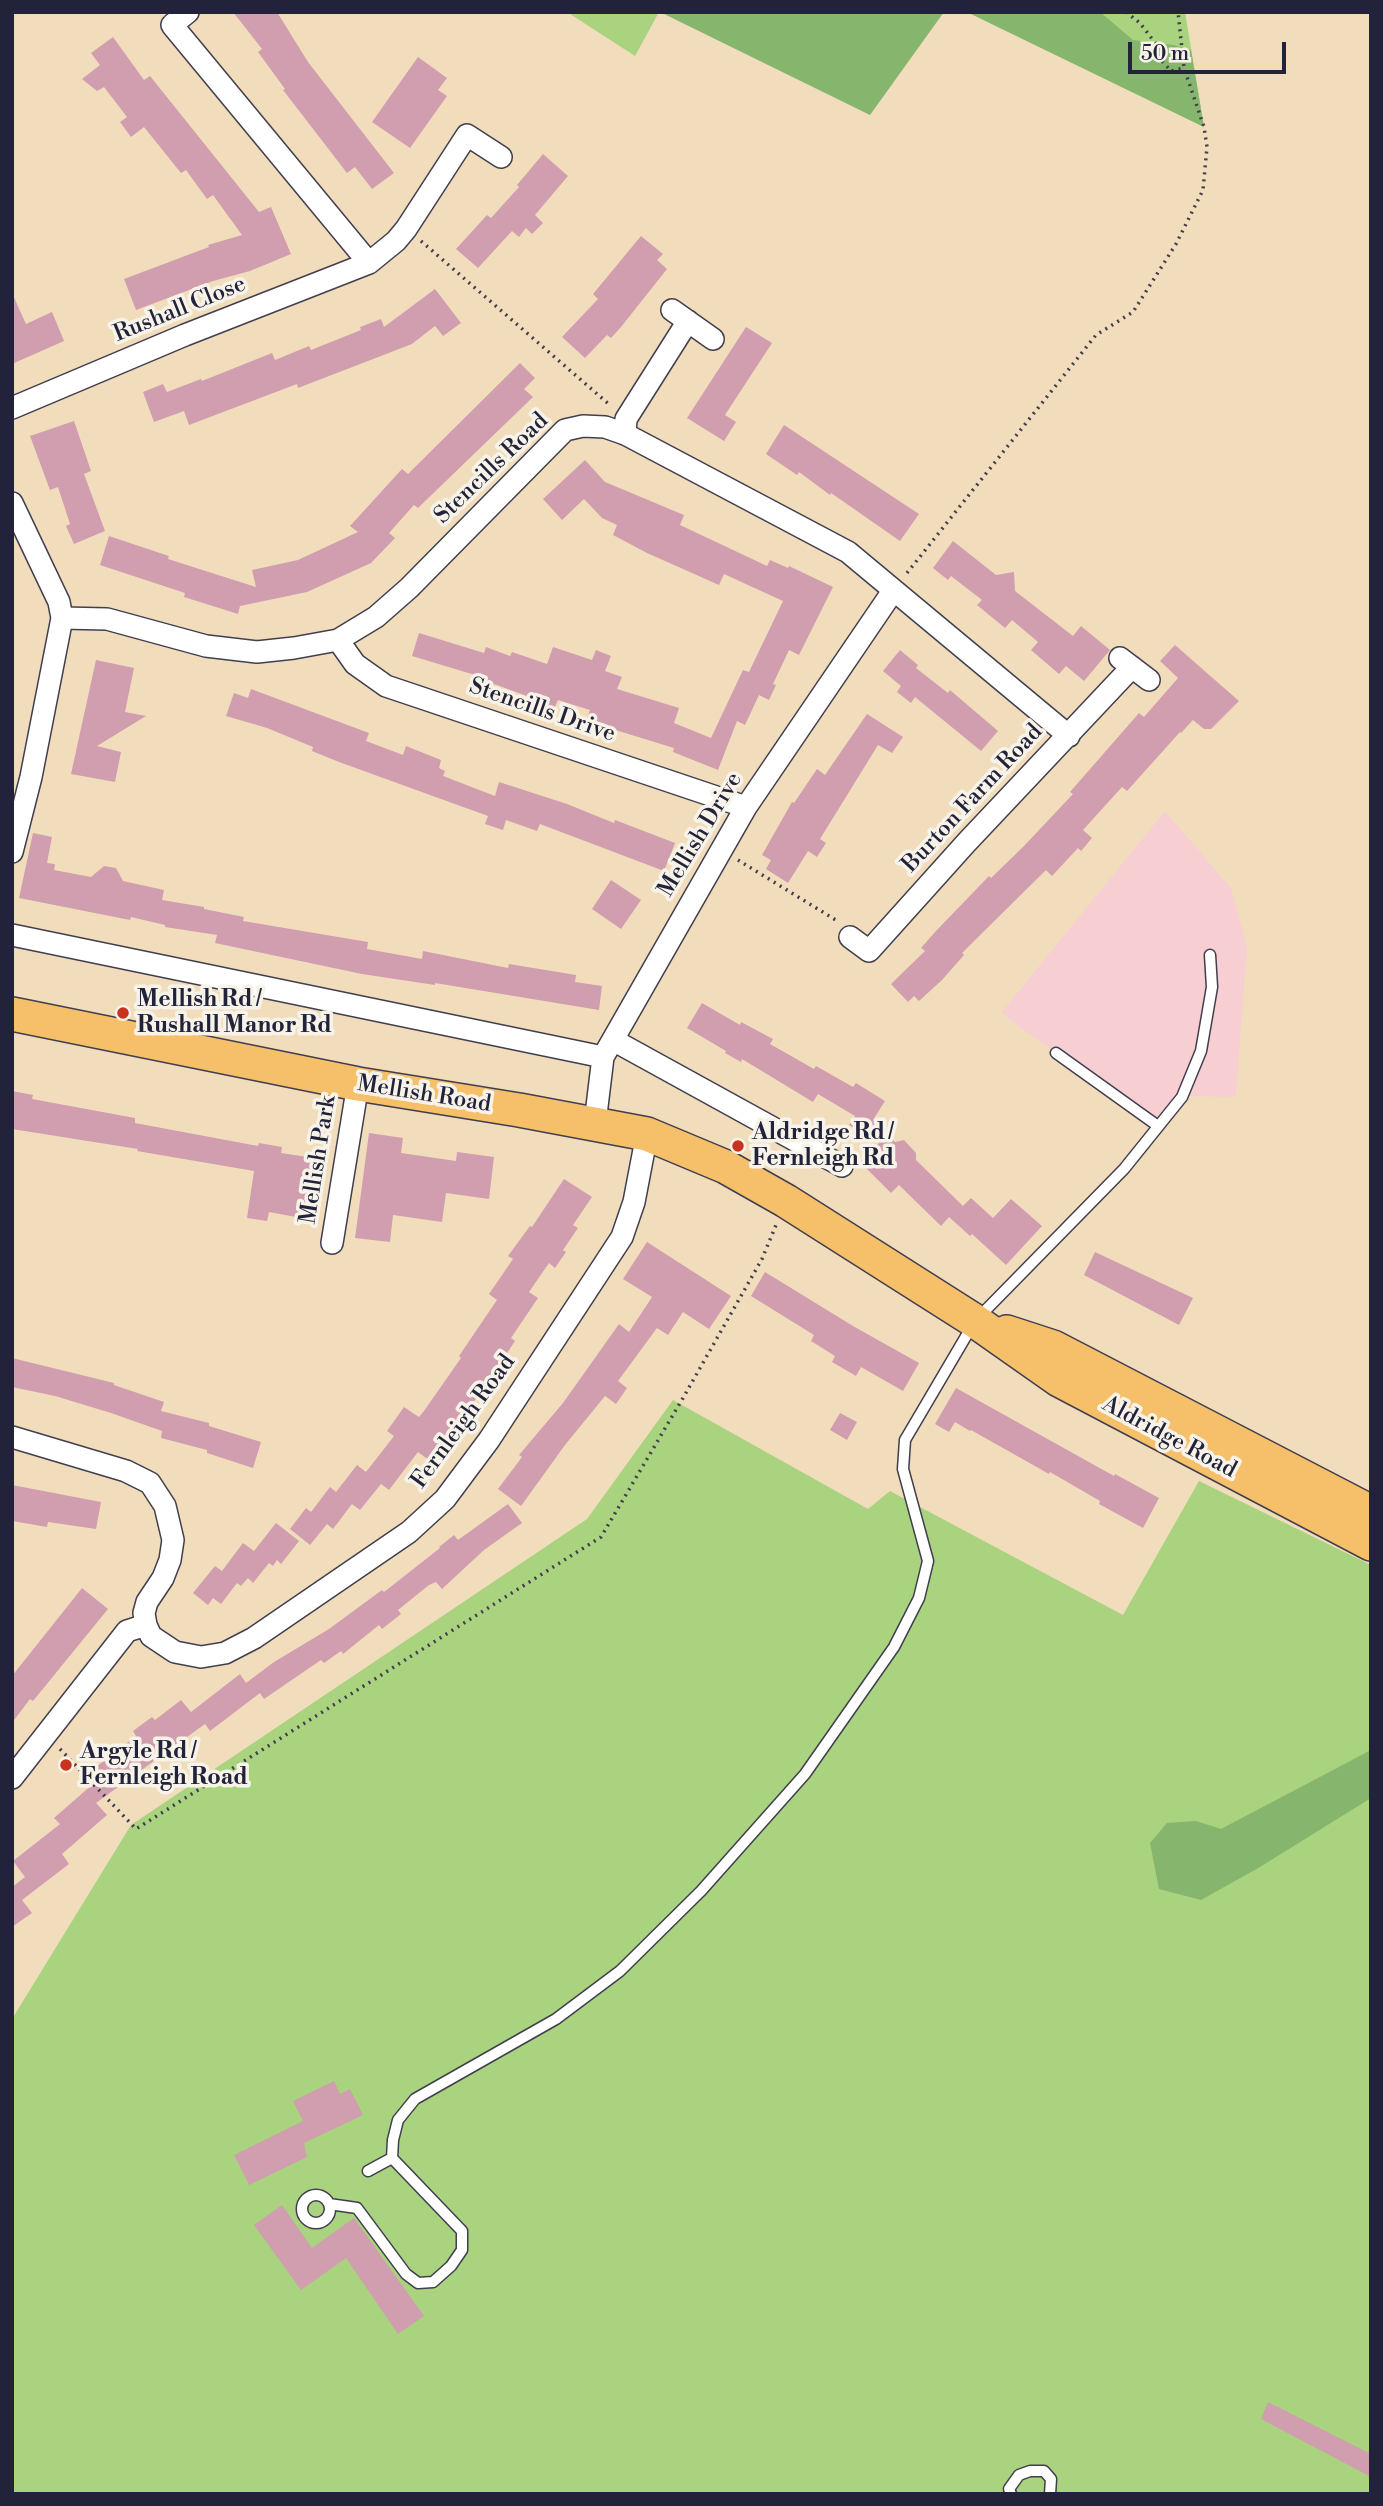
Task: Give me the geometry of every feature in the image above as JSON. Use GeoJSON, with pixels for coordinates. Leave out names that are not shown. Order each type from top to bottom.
{"type":"FeatureCollection","features":[{"type":"Feature","properties":{"kind":"main road","name":"Mellish Road"},"geometry":{"type":"LineString","coordinates":[[12,1014],[358,1084],[647,1134],[726,1167],[819,1221]]}},
{"type":"Feature","properties":{"kind":"main road","name":"Aldridge Road"},"geometry":{"type":"LineString","coordinates":[[819,1221],[975,1321],[1059,1380],[1371,1544]]}},
{"type":"Feature","properties":{"kind":"main road","name":"Aldridge Road"},"geometry":{"type":"LineString","coordinates":[[975,1321],[1053,1347],[1371,1512]]}},
{"type":"Feature","properties":{"kind":"street"},"geometry":{"type":"LineString","coordinates":[[188,12],[172,25],[369,263]]}},
{"type":"Feature","properties":{"kind":"street","name":"Rushall Close"},"geometry":{"type":"LineString","coordinates":[[12,408],[185,335],[369,263],[406,229],[467,135],[501,157]]}},
{"type":"Feature","properties":{"kind":"street"},"geometry":{"type":"LineString","coordinates":[[625,426],[680,315],[713,339]]}},
{"type":"Feature","properties":{"kind":"street","name":"Stencills Road"},"geometry":{"type":"LineString","coordinates":[[62,618],[107,620],[206,646],[257,652],[338,640],[376,617],[409,588],[565,430],[583,426],[625,426],[848,552],[1069,736]]}},
{"type":"Feature","properties":{"kind":"street"},"geometry":{"type":"LineString","coordinates":[[12,503],[59,602],[62,618],[31,777],[12,852]]}},
{"type":"Feature","properties":{"kind":"street","name":"Mellish Drive"},"geometry":{"type":"LineString","coordinates":[[595,1123],[608,1049],[746,807],[893,592]]}},
{"type":"Feature","properties":{"kind":"street","name":"Stencills Drive"},"geometry":{"type":"LineString","coordinates":[[338,640],[355,664],[386,686],[746,807]]}},
{"type":"Feature","properties":{"kind":"street","name":"Burton Farm Road"},"geometry":{"type":"LineString","coordinates":[[850,937],[869,951],[967,842],[1133,668]]}},
{"type":"Feature","properties":{"kind":"street"},"geometry":{"type":"LineString","coordinates":[[12,935],[608,1049],[842,1166]]}},
{"type":"Feature","properties":{"kind":"street","name":"Mellish Park"},"geometry":{"type":"LineString","coordinates":[[332,1243],[358,1084]]}},
{"type":"Feature","properties":{"kind":"street","name":"Fernleigh Road"},"geometry":{"type":"LineString","coordinates":[[146,1625],[151,1636],[175,1652],[201,1657],[225,1653],[254,1637],[409,1532],[445,1499],[489,1440],[622,1237],[634,1202],[647,1134]]}},
{"type":"Feature","properties":{"kind":"street"},"geometry":{"type":"LineString","coordinates":[[12,1437],[126,1471],[150,1483],[165,1506],[173,1540],[170,1560],[163,1578],[147,1602],[144,1613],[146,1625],[127,1631],[12,1778]]}},
{"type":"Feature","properties":{"kind":"lane"},"geometry":{"type":"LineString","coordinates":[[391,2158],[398,2120],[415,2099],[556,2020],[620,1970],[701,1891],[804,1774],[894,1647],[919,1598],[928,1561],[903,1469],[905,1440],[975,1321],[1124,1169],[1182,1097],[1201,1051],[1212,987],[1210,955]]}},
{"type":"Feature","properties":{"kind":"lane"},"geometry":{"type":"LineString","coordinates":[[1056,1053],[1158,1126]]}},
{"type":"Feature","properties":{"kind":"lane"},"geometry":{"type":"LineString","coordinates":[[368,2171],[391,2158]]}},
{"type":"Feature","properties":{"kind":"lane"},"geometry":{"type":"LineString","coordinates":[[329,2204],[357,2208],[406,2274],[418,2283],[433,2282],[451,2266],[462,2250],[462,2231],[391,2158]]}},
{"type":"Feature","properties":{"kind":"lane"},"geometry":{"type":"LineString","coordinates":[[1011,2494],[1009,2489],[1019,2475],[1037,2471],[1044,2471],[1051,2479],[1050,2494]]}},
{"type":"Feature","properties":{"kind":"path"},"geometry":{"type":"LineString","coordinates":[[1126,12],[1146,32],[1158,48],[1161,60],[1171,72],[1184,68]]}},
{"type":"Feature","properties":{"kind":"path"},"geometry":{"type":"LineString","coordinates":[[893,592],[1096,335],[1133,312],[1176,244],[1203,190],[1207,148],[1184,68],[1178,12]]}},
{"type":"Feature","properties":{"kind":"path"},"geometry":{"type":"LineString","coordinates":[[406,229],[625,426]]}},
{"type":"Feature","properties":{"kind":"path"},"geometry":{"type":"LineString","coordinates":[[722,850],[845,926],[850,937]]}},
{"type":"Feature","properties":{"kind":"path"},"geometry":{"type":"LineString","coordinates":[[47,1734],[136,1829],[601,1536],[762,1259],[786,1200]]}},
{"type":"Feature","properties":{"kind":"shaded area"},"geometry":{"type":"Polygon","coordinates":[[[1165,811],[1231,888],[1247,947],[1236,1097],[1179,1096],[1150,1123],[1001,1013],[1165,811]]]}},
{"type":"Feature","properties":{"kind":"green space"},"geometry":{"type":"Polygon","coordinates":[[[567,12],[659,12],[635,56],[567,12]]]}},
{"type":"Feature","properties":{"kind":"green space"},"geometry":{"type":"Polygon","coordinates":[[[660,12],[944,12],[870,115],[660,12]]]}},
{"type":"Feature","properties":{"kind":"green space"},"geometry":{"type":"Polygon","coordinates":[[[967,12],[1185,12],[1204,127],[967,12]]]}},
{"type":"Feature","properties":{"kind":"green space"},"geometry":{"type":"Polygon","coordinates":[[[967,12],[1100,12],[1133,40],[1191,50],[1204,127],[967,12]]]}},
{"type":"Feature","properties":{"kind":"green space"},"geometry":{"type":"Polygon","coordinates":[[[673,1400],[868,1509],[890,1491],[1123,1615],[1199,1481],[1371,1565],[1371,2494],[12,2494],[12,2019],[131,1825],[587,1519],[673,1400]]]}},
{"type":"Feature","properties":{"kind":"green space"},"geometry":{"type":"Polygon","coordinates":[[[1371,1750],[1371,1798],[1201,1900],[1159,1889],[1150,1843],[1167,1823],[1196,1821],[1221,1829],[1371,1750]]]}},
{"type":"Feature","properties":{"kind":"building"},"geometry":{"type":"Polygon","coordinates":[[[233,12],[277,12],[308,62],[394,173],[372,189],[355,167],[347,173],[283,90],[285,89],[258,52],[262,49],[233,12]]]}},
{"type":"Feature","properties":{"kind":"building"},"geometry":{"type":"Polygon","coordinates":[[[113,37],[144,80],[150,76],[259,212],[271,207],[291,254],[136,310],[124,279],[209,247],[208,245],[242,235],[213,195],[207,199],[186,170],[181,173],[144,127],[131,137],[120,122],[127,117],[104,87],[97,91],[82,79],[100,65],[91,53],[113,37]]]}},
{"type":"Feature","properties":{"kind":"building"},"geometry":{"type":"Polygon","coordinates":[[[418,57],[447,78],[438,90],[447,96],[410,148],[372,122],[418,57]]]}},
{"type":"Feature","properties":{"kind":"building"},"geometry":{"type":"Polygon","coordinates":[[[543,154],[568,176],[535,215],[543,223],[532,234],[526,228],[519,237],[512,231],[478,268],[456,249],[487,215],[491,218],[519,187],[517,185],[543,154]]]}},
{"type":"Feature","properties":{"kind":"building"},"geometry":{"type":"Polygon","coordinates":[[[641,236],[663,254],[657,260],[667,269],[611,338],[607,335],[585,358],[562,337],[598,299],[593,294],[641,236]]]}},
{"type":"Feature","properties":{"kind":"building"},"geometry":{"type":"Polygon","coordinates":[[[435,289],[461,323],[443,336],[435,326],[412,344],[298,388],[297,384],[189,425],[184,411],[154,422],[143,392],[163,384],[167,392],[272,353],[275,360],[309,346],[311,350],[381,319],[384,327],[435,289]]]}},
{"type":"Feature","properties":{"kind":"building"},"geometry":{"type":"Polygon","coordinates":[[[12,293],[26,324],[52,312],[64,341],[12,364],[12,293]]]}},
{"type":"Feature","properties":{"kind":"building"},"geometry":{"type":"Polygon","coordinates":[[[746,327],[772,343],[725,415],[736,422],[724,441],[687,418],[746,327]]]}},
{"type":"Feature","properties":{"kind":"building"},"geometry":{"type":"Polygon","coordinates":[[[520,363],[535,378],[524,389],[533,397],[418,508],[414,505],[389,533],[395,538],[371,563],[307,592],[240,606],[238,614],[100,565],[109,536],[169,556],[168,559],[256,587],[252,570],[298,560],[358,532],[350,526],[402,469],[408,474],[520,363]]]}},
{"type":"Feature","properties":{"kind":"building"},"geometry":{"type":"Polygon","coordinates":[[[74,421],[91,471],[84,474],[105,531],[74,544],[66,526],[70,524],[58,487],[50,490],[30,436],[74,421]]]}},
{"type":"Feature","properties":{"kind":"building"},"geometry":{"type":"Polygon","coordinates":[[[784,425],[919,514],[900,541],[799,472],[797,475],[766,454],[784,425]]]}},
{"type":"Feature","properties":{"kind":"building"},"geometry":{"type":"Polygon","coordinates":[[[585,460],[605,482],[684,515],[680,525],[767,566],[770,560],[788,568],[789,566],[833,587],[799,655],[789,650],[773,684],[776,685],[769,700],[759,695],[745,725],[737,721],[718,770],[673,752],[674,748],[586,721],[590,710],[558,700],[554,709],[475,675],[412,656],[419,633],[484,653],[486,647],[510,656],[512,652],[547,664],[553,647],[592,660],[596,650],[611,656],[605,671],[622,677],[617,689],[679,708],[674,723],[711,738],[743,670],[749,672],[783,601],[724,574],[719,585],[647,553],[613,535],[617,525],[602,518],[584,499],[562,520],[543,499],[585,460]]]}},
{"type":"Feature","properties":{"kind":"building"},"geometry":{"type":"Polygon","coordinates":[[[953,541],[996,575],[1014,572],[1015,591],[1073,636],[1081,626],[1110,650],[1084,681],[1066,666],[1059,674],[1031,650],[1038,642],[1012,620],[1005,628],[977,605],[982,600],[951,576],[948,580],[933,568],[953,541]]]}},
{"type":"Feature","properties":{"kind":"building"},"geometry":{"type":"Polygon","coordinates":[[[1175,645],[1239,701],[1211,729],[1204,729],[1193,720],[1127,791],[1122,787],[1083,830],[1092,838],[1081,851],[1078,848],[1052,876],[1046,870],[962,953],[964,955],[942,980],[919,1001],[914,996],[908,1002],[891,984],[925,951],[921,948],[935,932],[989,876],[991,878],[1023,847],[1073,794],[1070,792],[1139,713],[1144,717],[1178,678],[1160,661],[1175,645]]]}},
{"type":"Feature","properties":{"kind":"building"},"geometry":{"type":"Polygon","coordinates":[[[900,650],[918,665],[916,668],[948,693],[950,690],[998,731],[981,751],[915,697],[911,703],[897,692],[901,686],[883,671],[900,650]]]}},
{"type":"Feature","properties":{"kind":"building"},"geometry":{"type":"Polygon","coordinates":[[[96,660],[134,668],[125,712],[146,716],[97,746],[121,752],[115,782],[71,774],[96,660]]]}},
{"type":"Feature","properties":{"kind":"building"},"geometry":{"type":"Polygon","coordinates":[[[251,689],[369,733],[366,741],[403,755],[406,746],[441,760],[439,768],[445,771],[443,776],[495,796],[499,782],[675,843],[664,871],[540,824],[537,831],[506,820],[503,830],[485,824],[488,816],[339,762],[312,751],[313,747],[267,728],[226,716],[234,693],[248,698],[251,689]]]}},
{"type":"Feature","properties":{"kind":"building"},"geometry":{"type":"Polygon","coordinates":[[[867,714],[903,737],[892,753],[878,745],[820,839],[826,843],[817,857],[808,851],[788,883],[766,869],[771,860],[762,855],[792,802],[794,803],[817,769],[825,775],[867,714]]]}},
{"type":"Feature","properties":{"kind":"building"},"geometry":{"type":"Polygon","coordinates":[[[33,833],[52,837],[47,863],[55,864],[54,870],[91,877],[104,866],[116,868],[123,881],[164,890],[162,900],[244,917],[243,921],[368,942],[367,949],[422,959],[423,951],[508,968],[509,964],[576,975],[575,982],[602,986],[599,1010],[362,974],[215,943],[217,935],[19,898],[33,833]]]}},
{"type":"Feature","properties":{"kind":"building"},"geometry":{"type":"Polygon","coordinates":[[[611,880],[641,900],[621,929],[592,909],[611,880]]]}},
{"type":"Feature","properties":{"kind":"building"},"geometry":{"type":"Polygon","coordinates":[[[702,1003],[740,1025],[741,1022],[773,1039],[770,1044],[814,1069],[816,1066],[853,1087],[856,1083],[885,1101],[873,1120],[895,1142],[904,1140],[916,1153],[916,1160],[963,1206],[971,1198],[993,1218],[1011,1199],[1042,1226],[1006,1265],[949,1217],[941,1226],[899,1185],[891,1193],[860,1162],[879,1143],[849,1125],[855,1116],[818,1094],[813,1102],[742,1059],[741,1062],[725,1053],[726,1051],[687,1028],[702,1003]]]}},
{"type":"Feature","properties":{"kind":"building"},"geometry":{"type":"Polygon","coordinates":[[[12,1091],[33,1095],[32,1099],[135,1118],[135,1123],[258,1146],[259,1143],[282,1147],[281,1153],[320,1159],[307,1219],[269,1212],[267,1221],[247,1218],[254,1171],[12,1129],[12,1091]]]}},
{"type":"Feature","properties":{"kind":"building"},"geometry":{"type":"Polygon","coordinates":[[[369,1133],[403,1138],[401,1153],[456,1161],[457,1152],[494,1157],[489,1199],[446,1193],[442,1222],[393,1215],[390,1242],[355,1238],[369,1133]]]}},
{"type":"Feature","properties":{"kind":"building"},"geometry":{"type":"Polygon","coordinates":[[[564,1179],[592,1197],[573,1225],[578,1228],[563,1250],[566,1252],[555,1268],[549,1263],[529,1292],[538,1298],[511,1338],[515,1341],[487,1384],[467,1411],[464,1409],[429,1460],[418,1452],[389,1490],[381,1484],[360,1510],[352,1504],[333,1529],[327,1524],[310,1545],[290,1529],[306,1508],[311,1512],[330,1487],[336,1492],[357,1465],[366,1472],[394,1436],[387,1431],[404,1407],[419,1417],[424,1411],[497,1300],[489,1294],[513,1259],[508,1256],[530,1226],[532,1227],[564,1179]]]}},
{"type":"Feature","properties":{"kind":"building"},"geometry":{"type":"Polygon","coordinates":[[[647,1242],[731,1296],[709,1329],[683,1312],[668,1335],[657,1328],[618,1381],[627,1388],[616,1404],[605,1396],[521,1506],[498,1489],[522,1457],[519,1455],[563,1403],[619,1324],[629,1332],[652,1297],[623,1279],[647,1242]]]}},
{"type":"Feature","properties":{"kind":"building"},"geometry":{"type":"Polygon","coordinates":[[[1095,1252],[1193,1298],[1179,1325],[1084,1275],[1095,1252]]]}},
{"type":"Feature","properties":{"kind":"building"},"geometry":{"type":"Polygon","coordinates":[[[765,1272],[919,1363],[903,1391],[861,1367],[856,1376],[832,1362],[835,1356],[811,1341],[814,1335],[751,1296],[765,1272]]]}},
{"type":"Feature","properties":{"kind":"building"},"geometry":{"type":"Polygon","coordinates":[[[12,1358],[114,1383],[164,1402],[161,1411],[209,1423],[209,1426],[261,1442],[253,1468],[207,1453],[207,1450],[161,1438],[162,1431],[111,1413],[55,1396],[12,1387],[12,1358]]]}},
{"type":"Feature","properties":{"kind":"building"},"geometry":{"type":"Polygon","coordinates":[[[956,1388],[1159,1498],[1143,1528],[1099,1504],[1100,1501],[1050,1472],[1049,1474],[955,1422],[949,1432],[935,1424],[956,1388]]]}},
{"type":"Feature","properties":{"kind":"building"},"geometry":{"type":"Polygon","coordinates":[[[840,1413],[857,1422],[847,1440],[830,1430],[840,1413]]]}},
{"type":"Feature","properties":{"kind":"building"},"geometry":{"type":"Polygon","coordinates":[[[12,1485],[101,1502],[96,1529],[48,1522],[47,1527],[12,1521],[12,1485]]]}},
{"type":"Feature","properties":{"kind":"building"},"geometry":{"type":"Polygon","coordinates":[[[508,1504],[522,1523],[484,1550],[442,1589],[436,1582],[429,1585],[398,1610],[401,1614],[382,1629],[379,1625],[343,1654],[341,1651],[324,1663],[321,1660],[264,1699],[260,1693],[210,1731],[205,1724],[96,1803],[107,1815],[62,1854],[69,1864],[22,1900],[32,1913],[12,1927],[12,1887],[25,1877],[13,1861],[60,1824],[54,1818],[102,1776],[96,1767],[136,1736],[133,1731],[152,1717],[155,1720],[181,1700],[191,1712],[240,1674],[246,1683],[274,1662],[329,1629],[382,1590],[384,1592],[454,1535],[458,1540],[508,1504]]]}},
{"type":"Feature","properties":{"kind":"building"},"geometry":{"type":"Polygon","coordinates":[[[276,1523],[299,1541],[281,1564],[277,1560],[273,1566],[269,1563],[253,1583],[248,1578],[241,1586],[237,1583],[221,1604],[213,1598],[208,1605],[193,1593],[215,1566],[222,1571],[243,1543],[254,1551],[276,1523]]]}},
{"type":"Feature","properties":{"kind":"building"},"geometry":{"type":"Polygon","coordinates":[[[82,1588],[108,1609],[12,1723],[12,1676],[82,1588]]]}},
{"type":"Feature","properties":{"kind":"building"},"geometry":{"type":"Polygon","coordinates":[[[334,2081],[340,2094],[350,2089],[363,2115],[304,2143],[307,2157],[249,2185],[234,2155],[303,2121],[293,2101],[334,2081]]]}},
{"type":"Feature","properties":{"kind":"building"},"geometry":{"type":"Polygon","coordinates":[[[282,2205],[312,2248],[354,2218],[424,2316],[398,2334],[346,2258],[301,2290],[254,2225],[282,2205]]]}},
{"type":"Feature","properties":{"kind":"building"},"geometry":{"type":"Polygon","coordinates":[[[1268,2402],[1371,2454],[1371,2477],[1261,2419],[1268,2402]]]}},
{"type":"Feature","properties":{"kind":"place","name":"Mellish Rd / Rushall Manor Rd"},"geometry":{"type":"Point","coordinates":[123,1013]}},
{"type":"Feature","properties":{"kind":"place","name":"Aldridge Rd / Fernleigh Rd"},"geometry":{"type":"Point","coordinates":[738,1146]}},
{"type":"Feature","properties":{"kind":"place","name":"Argyle Rd / Fernleigh Road"},"geometry":{"type":"Point","coordinates":[66,1765]}}]}
